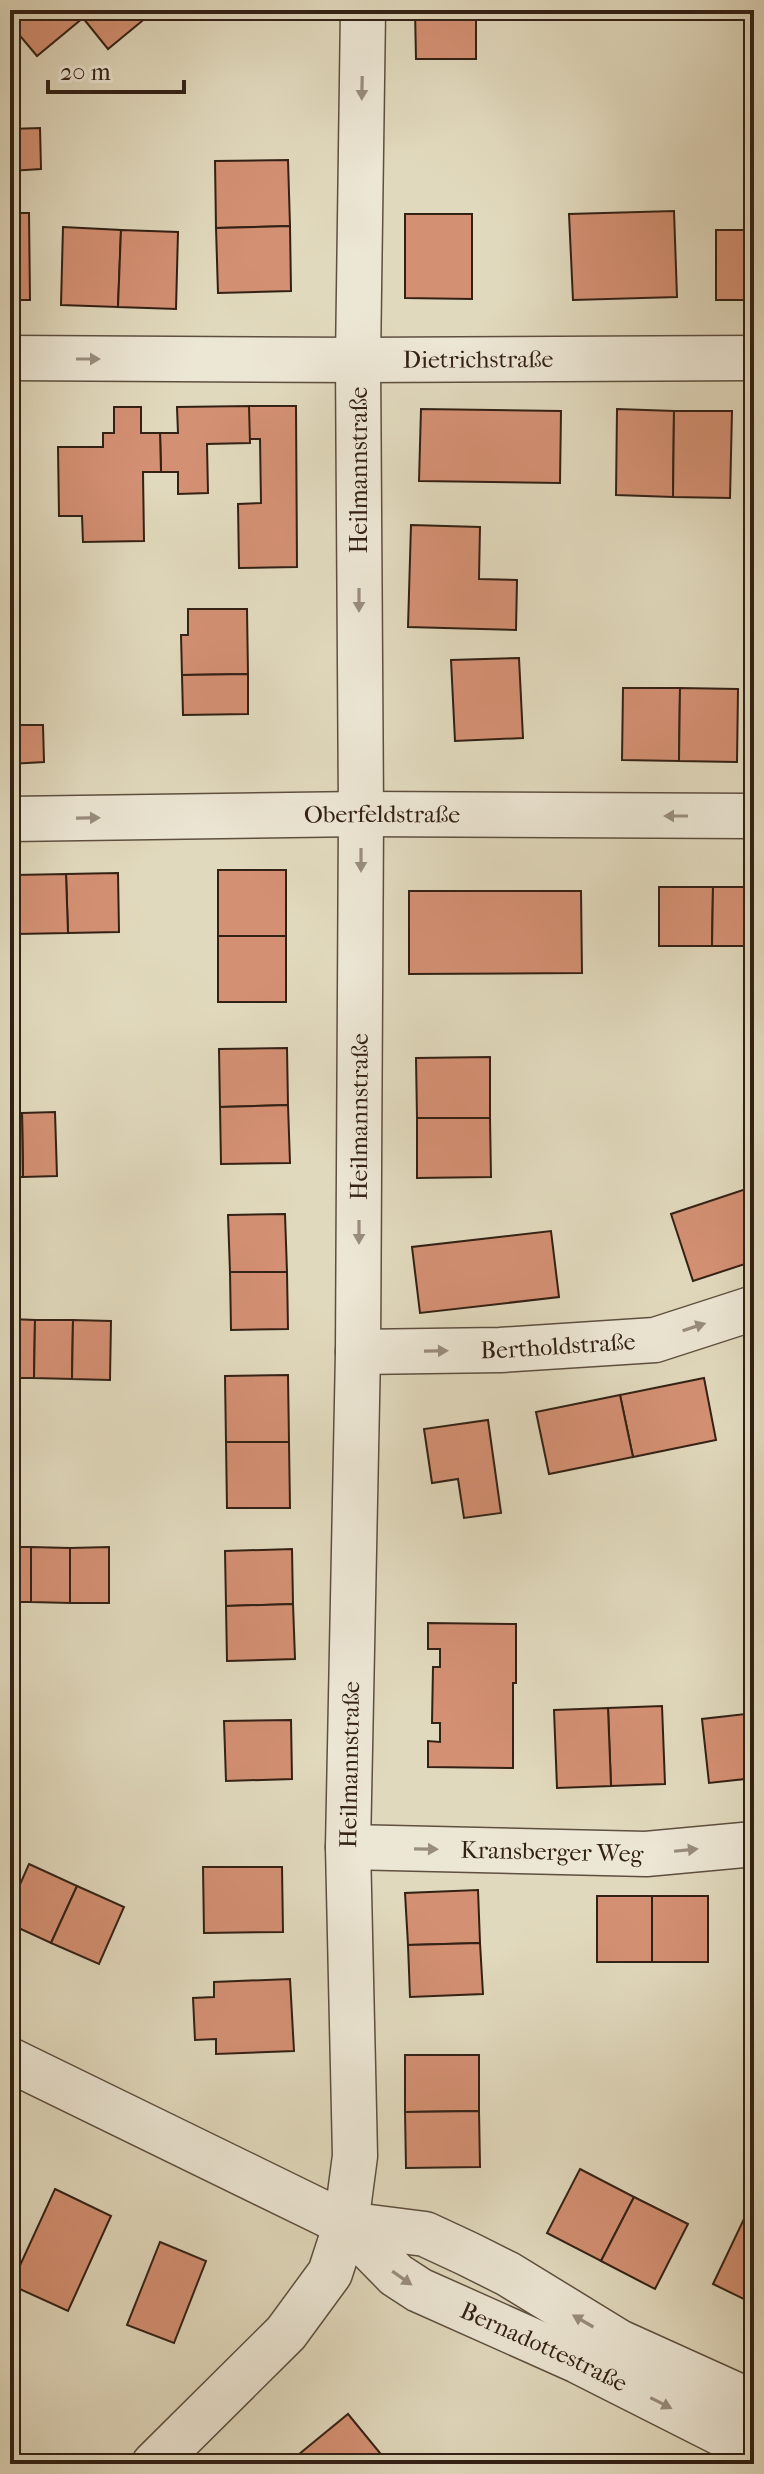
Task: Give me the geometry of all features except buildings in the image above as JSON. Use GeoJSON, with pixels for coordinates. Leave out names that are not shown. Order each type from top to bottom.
{"type":"FeatureCollection","features":[{"type":"Feature","properties":{"kind":"street","name":"Heilmannstraße"},"geometry":{"type":"LineString","coordinates":[[346,2224],[355,2156],[348,1847],[358,1352],[361,814],[358,360],[363,10]]}},
{"type":"Feature","properties":{"kind":"street","name":"Dietrichstraße"},"geometry":{"type":"LineString","coordinates":[[10,358],[754,358]]}},
{"type":"Feature","properties":{"kind":"street","name":"Oberfeldstraße"},"geometry":{"type":"LineString","coordinates":[[10,819],[361,814],[754,816]]}},
{"type":"Feature","properties":{"kind":"street","name":"Bertholdstraße"},"geometry":{"type":"LineString","coordinates":[[358,1352],[500,1350],[655,1340],[754,1308]]}},
{"type":"Feature","properties":{"kind":"street","name":"Kransberger Weg"},"geometry":{"type":"LineString","coordinates":[[348,1847],[646,1854],[754,1844]]}},
{"type":"Feature","properties":{"kind":"street","name":"Bernadottestraße"},"geometry":{"type":"LineString","coordinates":[[10,2060],[346,2224],[425,2234],[508,2274],[619,2342],[754,2403]]}},
{"type":"Feature","properties":{"kind":"street","name":"Bernadottestraße"},"geometry":{"type":"LineString","coordinates":[[346,2224],[396,2275],[419,2290],[536,2341],[754,2450]]}},
{"type":"Feature","properties":{"kind":"street"},"geometry":{"type":"LineString","coordinates":[[154,2464],[286,2333],[330,2273],[346,2224]]}}]}
